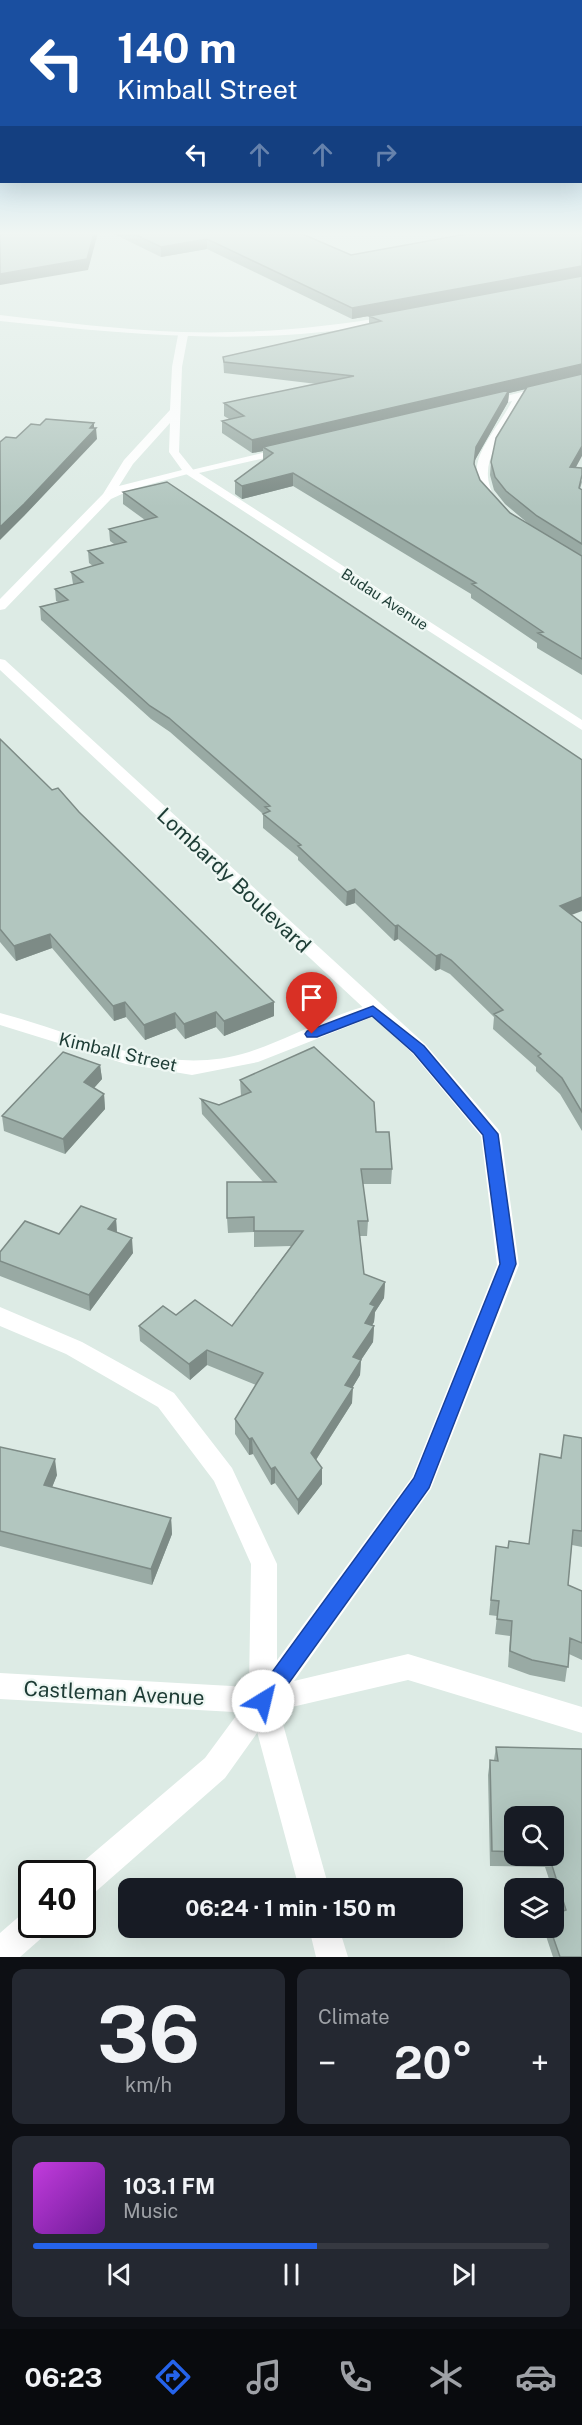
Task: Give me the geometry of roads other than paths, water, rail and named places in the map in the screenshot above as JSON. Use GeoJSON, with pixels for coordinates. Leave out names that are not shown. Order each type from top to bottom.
{"type":"FeatureCollection","features":[{"type":"Feature","properties":{"kind":"street"},"geometry":{"type":"LineString","coordinates":[[56,324],[183,335],[302,331],[351,324]]}},
{"type":"Feature","properties":{"kind":"street"},"geometry":{"type":"LineString","coordinates":[[183,335],[177,367],[174,452],[189,472]]}},
{"type":"Feature","properties":{"kind":"street"},"geometry":{"type":"LineString","coordinates":[[474,407],[582,380]]}},
{"type":"Feature","properties":{"kind":"street"},"geometry":{"type":"LineString","coordinates":[[501,512],[487,496],[480,481],[482,462],[514,410],[519,396]]}},
{"type":"Feature","properties":{"kind":"street"},"geometry":{"type":"LineString","coordinates":[[0,606],[107,497],[128,462],[176,410]]}},
{"type":"Feature","properties":{"kind":"street"},"geometry":{"type":"LineString","coordinates":[[107,497],[129,486],[304,446]]}},
{"type":"Feature","properties":{"kind":"street","name":"Budau Avenue"},"geometry":{"type":"LineString","coordinates":[[189,472],[582,726]]}},
{"type":"Feature","properties":{"kind":"street","name":"Lombardy Boulevard"},"geometry":{"type":"LineString","coordinates":[[0,663],[373,1010],[419,1049],[491,1134],[508,1264],[422,1482],[215,1768],[96,1871]]}},
{"type":"Feature","properties":{"kind":"street","name":"Kimball Street"},"geometry":{"type":"LineString","coordinates":[[0,1019],[126,1058],[192,1069],[251,1058],[373,1010]]}},
{"type":"Feature","properties":{"kind":"street"},"geometry":{"type":"LineString","coordinates":[[0,1316],[74,1348],[166,1400],[223,1475],[264,1564],[263,1701],[311,1878]]}},
{"type":"Feature","properties":{"kind":"street","name":"Castleman Avenue"},"geometry":{"type":"LineString","coordinates":[[0,1686],[263,1701],[408,1667],[582,1720]]}},
{"type":"Feature","properties":{"kind":"street"},"geometry":{"type":"LineString","coordinates":[[0,1954],[18,1938]]}},
{"type":"Feature","properties":{"kind":"street"},"geometry":{"type":"LineString","coordinates":[[327,1938],[332,1957]]}}]}
